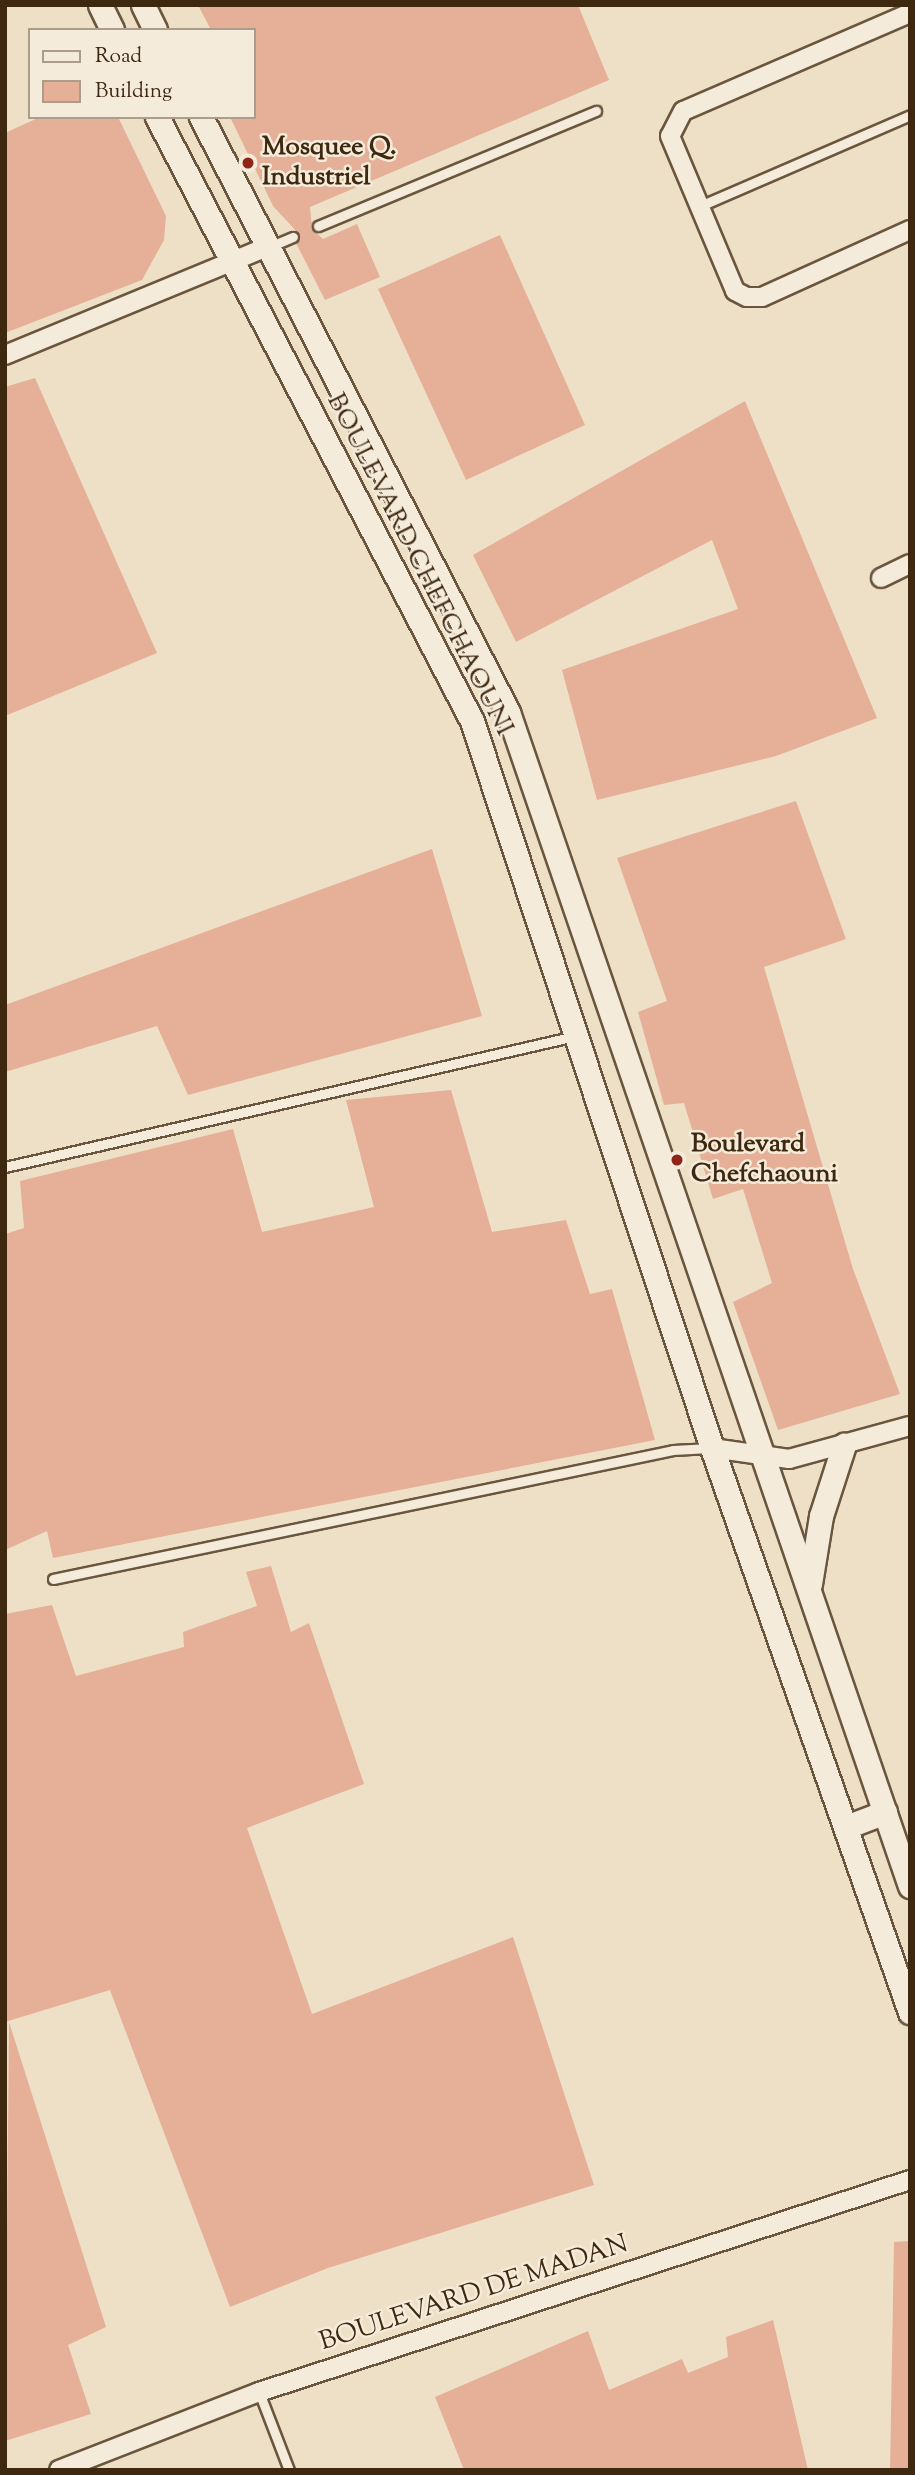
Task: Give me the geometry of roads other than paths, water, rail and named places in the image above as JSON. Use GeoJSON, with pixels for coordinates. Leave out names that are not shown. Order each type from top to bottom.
{"type":"FeatureCollection","features":[{"type":"Feature","properties":{"kind":"street"},"geometry":{"type":"LineString","coordinates":[[100,5],[111,28]]}},
{"type":"Feature","properties":{"kind":"street"},"geometry":{"type":"LineString","coordinates":[[143,5],[154,28]]}},
{"type":"Feature","properties":{"kind":"street"},"geometry":{"type":"LineString","coordinates":[[910,13],[677,116],[670,136],[735,291],[755,298],[910,230]]}},
{"type":"Feature","properties":{"kind":"street","name":"BOULEVARD CHEFCHAOUNI"},"geometry":{"type":"LineString","coordinates":[[158,119],[472,721],[580,1035],[712,1448],[910,2012]]}},
{"type":"Feature","properties":{"kind":"street","name":"BOULEVARD CHEFCHAOUNI"},"geometry":{"type":"LineString","coordinates":[[202,119],[509,712],[761,1459],[809,1590],[910,1886]]}},
{"type":"Feature","properties":{"kind":"street"},"geometry":{"type":"LineString","coordinates":[[5,355],[232,265],[267,247]]}},
{"type":"Feature","properties":{"kind":"street"},"geometry":{"type":"LineString","coordinates":[[881,578],[910,564]]}},
{"type":"Feature","properties":{"kind":"street"},"geometry":{"type":"LineString","coordinates":[[712,1448],[761,1459],[844,1445],[910,1426]]}},
{"type":"Feature","properties":{"kind":"street"},"geometry":{"type":"LineString","coordinates":[[809,1590],[821,1516],[844,1445]]}},
{"type":"Feature","properties":{"kind":"street"},"geometry":{"type":"LineString","coordinates":[[846,1827],[885,1812]]}},
{"type":"Feature","properties":{"kind":"street","name":"BOULEVARD DE MADAN"},"geometry":{"type":"LineString","coordinates":[[59,2470],[259,2392],[910,2180]]}},
{"type":"Feature","properties":{"kind":"lane"},"geometry":{"type":"LineString","coordinates":[[318,226],[596,111]]}},
{"type":"Feature","properties":{"kind":"lane"},"geometry":{"type":"LineString","coordinates":[[700,206],[910,115]]}},
{"type":"Feature","properties":{"kind":"lane"},"geometry":{"type":"LineString","coordinates":[[267,247],[293,236]]}},
{"type":"Feature","properties":{"kind":"lane"},"geometry":{"type":"LineString","coordinates":[[5,1167],[580,1035]]}},
{"type":"Feature","properties":{"kind":"lane"},"geometry":{"type":"LineString","coordinates":[[53,1579],[673,1450],[712,1448]]}},
{"type":"Feature","properties":{"kind":"lane"},"geometry":{"type":"LineString","coordinates":[[259,2392],[289,2470]]}},
{"type":"Feature","properties":{"kind":"place","name":"Mosquee Q. Industriel"},"geometry":{"type":"Point","coordinates":[248,163]}},
{"type":"Feature","properties":{"kind":"place","name":"Boulevard Chefchaouni"},"geometry":{"type":"Point","coordinates":[677,1160]}}]}
